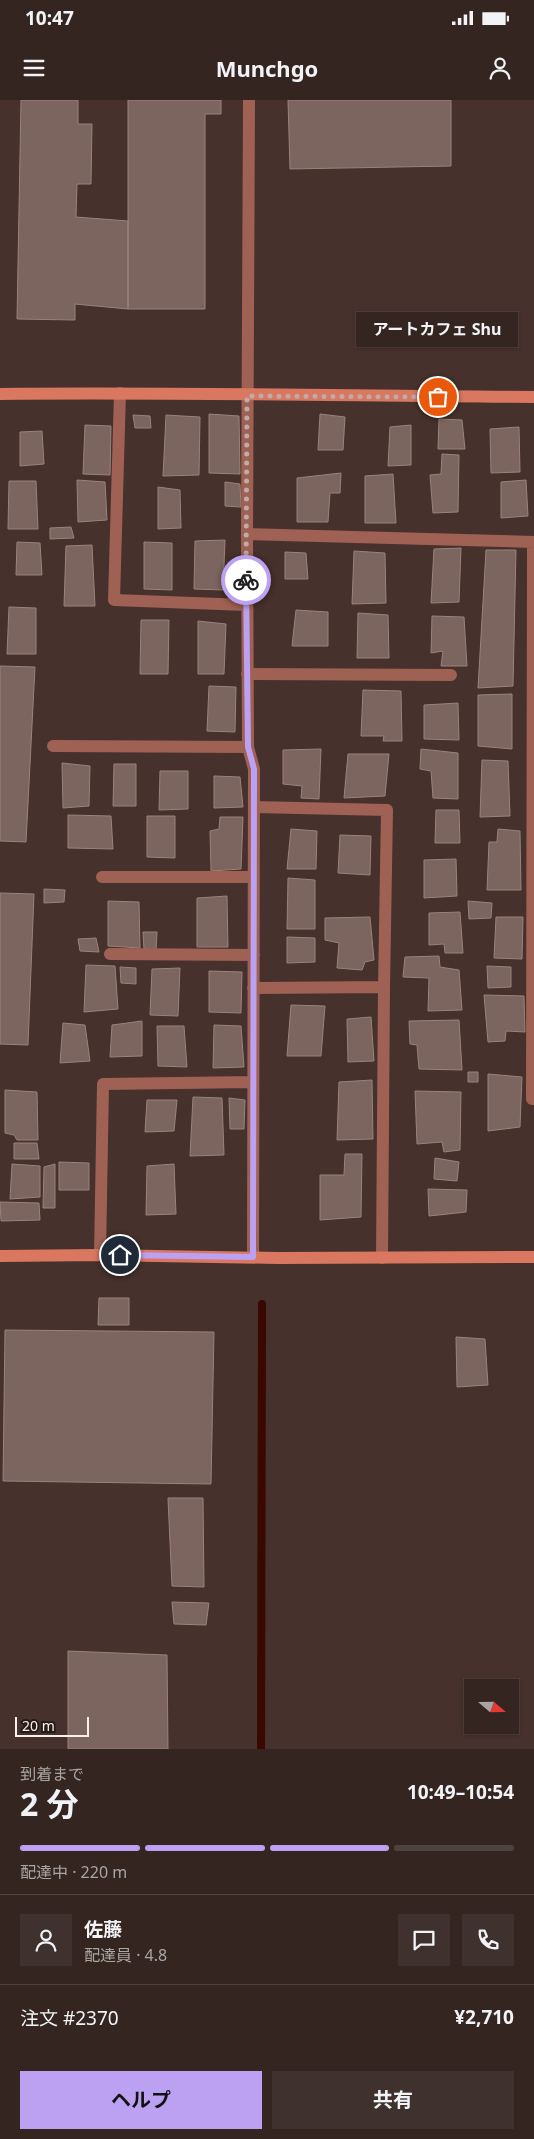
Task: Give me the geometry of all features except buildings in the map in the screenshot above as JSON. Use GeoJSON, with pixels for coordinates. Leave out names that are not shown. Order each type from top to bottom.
{"type":"FeatureCollection","features":[{"type":"Feature","properties":{"kind":"street"},"geometry":{"type":"LineString","coordinates":[[249,100],[246,605],[248,747],[254,769],[253,1257]]}},
{"type":"Feature","properties":{"kind":"street"},"geometry":{"type":"LineString","coordinates":[[120,393],[114,600],[246,605]]}},
{"type":"Feature","properties":{"kind":"street"},"geometry":{"type":"LineString","coordinates":[[0,394],[120,393],[247,396],[534,397]]}},
{"type":"Feature","properties":{"kind":"street"},"geometry":{"type":"LineString","coordinates":[[246,534],[534,542],[532,1099],[534,1099]]}},
{"type":"Feature","properties":{"kind":"street"},"geometry":{"type":"LineString","coordinates":[[247,674],[451,675]]}},
{"type":"Feature","properties":{"kind":"street"},"geometry":{"type":"LineString","coordinates":[[53,746],[248,747]]}},
{"type":"Feature","properties":{"kind":"street"},"geometry":{"type":"LineString","coordinates":[[254,807],[387,810],[382,1258]]}},
{"type":"Feature","properties":{"kind":"street"},"geometry":{"type":"LineString","coordinates":[[102,878],[254,878]]}},
{"type":"Feature","properties":{"kind":"street"},"geometry":{"type":"LineString","coordinates":[[110,954],[254,955]]}},
{"type":"Feature","properties":{"kind":"street"},"geometry":{"type":"LineString","coordinates":[[253,988],[384,986]]}},
{"type":"Feature","properties":{"kind":"street"},"geometry":{"type":"LineString","coordinates":[[100,1255],[103,1084],[253,1082]]}},
{"type":"Feature","properties":{"kind":"street"},"geometry":{"type":"LineString","coordinates":[[0,1256],[534,1257]]}},
{"type":"Feature","properties":{"kind":"waterway"},"geometry":{"type":"LineString","coordinates":[[261,1749],[262,1304]]}},
{"type":"Feature","properties":{"kind":"way so far"},"geometry":{"type":"LineString","coordinates":[[246,580],[247,396],[438,397]]}},
{"type":"Feature","properties":{"kind":"place","name":"アートカフェ Shu"},"geometry":{"type":"Point","coordinates":[438,397]}},
{"type":"Feature","properties":{"kind":"route"},"geometry":{"type":"LineString","coordinates":[[120,1255],[253,1257],[254,769],[248,747],[246,580]]}}]}
